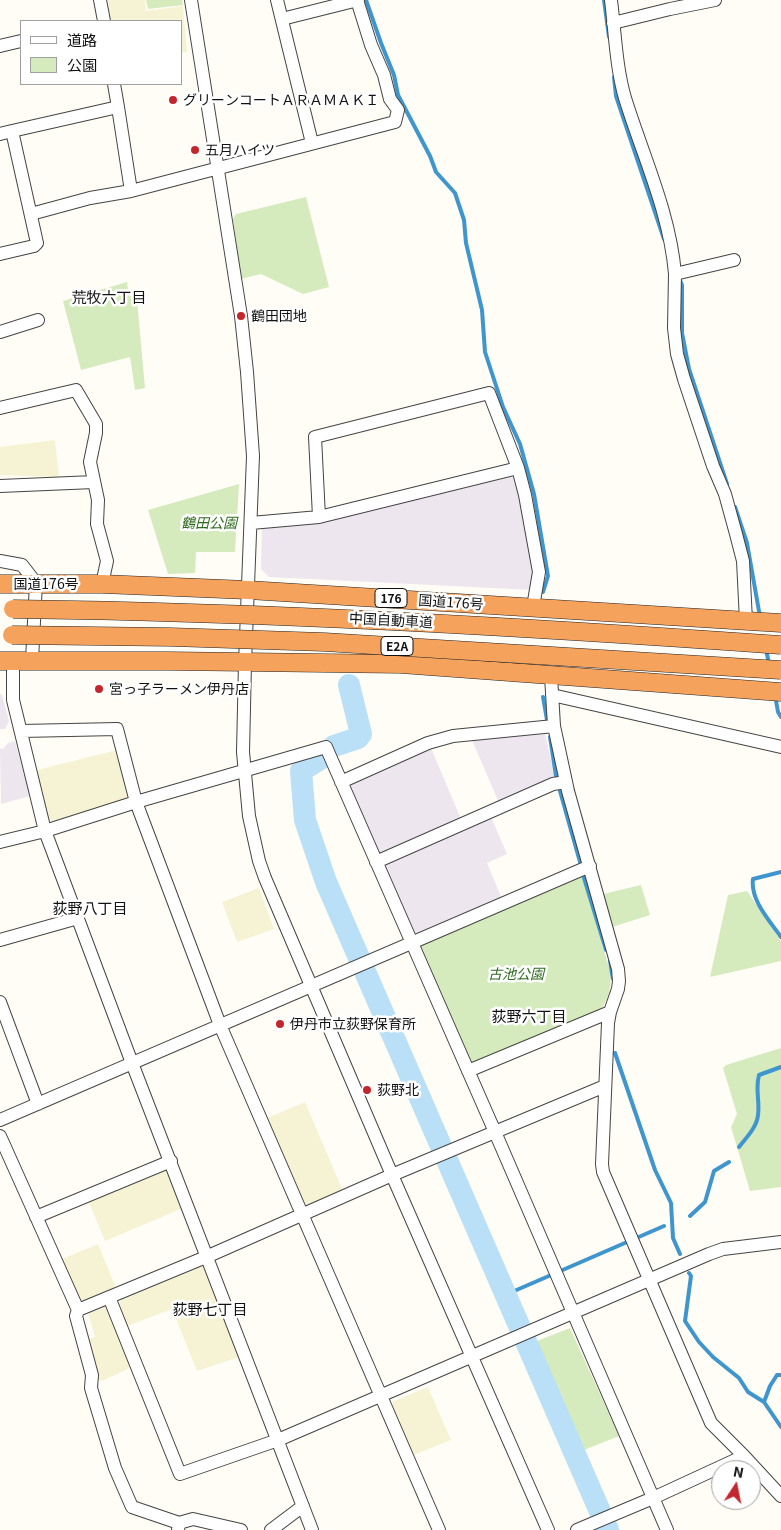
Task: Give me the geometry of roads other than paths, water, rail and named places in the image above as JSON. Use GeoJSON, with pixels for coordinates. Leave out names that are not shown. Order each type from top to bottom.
{"type":"FeatureCollection","features":[{"type":"Feature","properties":{"kind":"highway","name":"国道176号"},"geometry":{"type":"LineString","coordinates":[[0,584],[102,584],[248,590],[781,623]]}},
{"type":"Feature","properties":{"kind":"highway","name":"中国自動車道"},"geometry":{"type":"LineString","coordinates":[[6,610],[171,611],[326,617],[781,645]]}},
{"type":"Feature","properties":{"kind":"highway","name":"中国自動車道"},"geometry":{"type":"LineString","coordinates":[[6,635],[171,637],[324,642],[781,670]]}},
{"type":"Feature","properties":{"kind":"highway"},"geometry":{"type":"LineString","coordinates":[[6,661],[401,664],[781,692]]}},
{"type":"Feature","properties":{"kind":"street"},"geometry":{"type":"LineString","coordinates":[[100,0],[103,20]]}},
{"type":"Feature","properties":{"kind":"street"},"geometry":{"type":"LineString","coordinates":[[191,0],[242,316],[246,362],[253,456],[245,663],[244,752],[249,816],[259,861],[470,1356],[548,1530]]}},
{"type":"Feature","properties":{"kind":"street"},"geometry":{"type":"LineString","coordinates":[[277,0],[312,143]]}},
{"type":"Feature","properties":{"kind":"street"},"geometry":{"type":"LineString","coordinates":[[31,214],[90,198],[131,191],[395,122],[398,110],[390,99],[384,75],[371,45],[358,0],[282,19]]}},
{"type":"Feature","properties":{"kind":"street"},"geometry":{"type":"LineString","coordinates":[[611,0],[620,75],[625,97],[670,237],[675,274],[674,328],[678,354],[684,379],[713,466],[725,494],[743,561],[746,621]]}},
{"type":"Feature","properties":{"kind":"street"},"geometry":{"type":"LineString","coordinates":[[614,24],[670,9],[715,0]]}},
{"type":"Feature","properties":{"kind":"street"},"geometry":{"type":"LineString","coordinates":[[0,46],[20,41]]}},
{"type":"Feature","properties":{"kind":"street"},"geometry":{"type":"LineString","coordinates":[[114,85],[131,191]]}},
{"type":"Feature","properties":{"kind":"street"},"geometry":{"type":"LineString","coordinates":[[0,254],[34,246],[37,243],[31,214],[6,132],[118,107]]}},
{"type":"Feature","properties":{"kind":"street"},"geometry":{"type":"LineString","coordinates":[[675,274],[734,260]]}},
{"type":"Feature","properties":{"kind":"street"},"geometry":{"type":"LineString","coordinates":[[0,332],[38,320]]}},
{"type":"Feature","properties":{"kind":"street"},"geometry":{"type":"LineString","coordinates":[[0,408],[76,390],[96,424],[90,462],[98,500],[97,524],[107,562],[102,584]]}},
{"type":"Feature","properties":{"kind":"street"},"geometry":{"type":"LineString","coordinates":[[320,517],[315,437],[489,393],[518,468],[525,495],[539,572],[533,607]]}},
{"type":"Feature","properties":{"kind":"street"},"geometry":{"type":"LineString","coordinates":[[251,523],[320,517],[518,468]]}},
{"type":"Feature","properties":{"kind":"street"},"geometry":{"type":"LineString","coordinates":[[0,486],[94,482]]}},
{"type":"Feature","properties":{"kind":"street"},"geometry":{"type":"LineString","coordinates":[[0,561],[22,565],[36,583],[32,660]]}},
{"type":"Feature","properties":{"kind":"street"},"geometry":{"type":"LineString","coordinates":[[6,661],[13,700],[45,831],[206,1257],[312,1530]]}},
{"type":"Feature","properties":{"kind":"street"},"geometry":{"type":"LineString","coordinates":[[551,676],[554,726],[566,782],[618,969],[618,989],[610,1012],[605,1086],[603,1172],[711,1424],[781,1496]]}},
{"type":"Feature","properties":{"kind":"street"},"geometry":{"type":"LineString","coordinates":[[552,696],[781,747]]}},
{"type":"Feature","properties":{"kind":"street"},"geometry":{"type":"LineString","coordinates":[[341,782],[428,743],[453,736],[554,726]]}},
{"type":"Feature","properties":{"kind":"street"},"geometry":{"type":"LineString","coordinates":[[21,731],[117,729],[136,802],[220,1024],[439,1530]]}},
{"type":"Feature","properties":{"kind":"street"},"geometry":{"type":"LineString","coordinates":[[0,842],[45,831],[136,802],[326,747],[667,1530]]}},
{"type":"Feature","properties":{"kind":"street"},"geometry":{"type":"LineString","coordinates":[[376,862],[553,784],[566,782]]}},
{"type":"Feature","properties":{"kind":"street"},"geometry":{"type":"LineString","coordinates":[[0,1120],[590,866]]}},
{"type":"Feature","properties":{"kind":"street"},"geometry":{"type":"LineString","coordinates":[[0,940],[78,918]]}},
{"type":"Feature","properties":{"kind":"street"},"geometry":{"type":"LineString","coordinates":[[0,1002],[38,1104]]}},
{"type":"Feature","properties":{"kind":"street"},"geometry":{"type":"LineString","coordinates":[[468,1071],[610,1012]]}},
{"type":"Feature","properties":{"kind":"street"},"geometry":{"type":"LineString","coordinates":[[78,1310],[605,1086]]}},
{"type":"Feature","properties":{"kind":"street"},"geometry":{"type":"LineString","coordinates":[[0,1136],[78,1310],[76,1316],[92,1375],[91,1388],[115,1468],[132,1507],[178,1527],[185,1520],[194,1520],[241,1530]]}},
{"type":"Feature","properties":{"kind":"street"},"geometry":{"type":"LineString","coordinates":[[36,1217],[171,1161]]}},
{"type":"Feature","properties":{"kind":"street"},"geometry":{"type":"LineString","coordinates":[[110,1296],[180,1474],[278,1440],[723,1249],[781,1242]]}},
{"type":"Feature","properties":{"kind":"street"},"geometry":{"type":"LineString","coordinates":[[577,1530],[653,1498],[744,1456]]}},
{"type":"Feature","properties":{"kind":"street"},"geometry":{"type":"LineString","coordinates":[[271,1530],[303,1506]]}},
{"type":"Feature","properties":{"kind":"waterway"},"geometry":{"type":"LineString","coordinates":[[366,0],[394,75],[398,95],[430,156],[436,172],[455,193],[464,220],[466,243],[482,310],[485,352],[503,407],[520,444],[534,494],[548,576],[543,592]]}},
{"type":"Feature","properties":{"kind":"waterway"},"geometry":{"type":"LineString","coordinates":[[604,0],[609,37]]}},
{"type":"Feature","properties":{"kind":"waterway"},"geometry":{"type":"LineString","coordinates":[[614,77],[616,96],[664,239]]}},
{"type":"Feature","properties":{"kind":"waterway"},"geometry":{"type":"LineString","coordinates":[[679,278],[682,285],[682,333],[689,369],[727,484]]}},
{"type":"Feature","properties":{"kind":"waterway"},"geometry":{"type":"LineString","coordinates":[[735,507],[747,543],[760,617]]}},
{"type":"Feature","properties":{"kind":"waterway"},"geometry":{"type":"LineString","coordinates":[[766,649],[769,664]]}},
{"type":"Feature","properties":{"kind":"waterway"},"geometry":{"type":"LineString","coordinates":[[334,746],[358,738],[361,734],[349,685]]}},
{"type":"Feature","properties":{"kind":"waterway"},"geometry":{"type":"LineString","coordinates":[[775,695],[778,712],[781,717]]}},
{"type":"Feature","properties":{"kind":"waterway"},"geometry":{"type":"LineString","coordinates":[[543,697],[547,720]]}},
{"type":"Feature","properties":{"kind":"waterway"},"geometry":{"type":"LineString","coordinates":[[550,737],[556,776]]}},
{"type":"Feature","properties":{"kind":"waterway"},"geometry":{"type":"LineString","coordinates":[[322,758],[301,771],[305,820],[326,882],[608,1530]]}},
{"type":"Feature","properties":{"kind":"waterway"},"geometry":{"type":"LineString","coordinates":[[560,791],[580,862]]}},
{"type":"Feature","properties":{"kind":"waterway"},"geometry":{"type":"LineString","coordinates":[[781,872],[753,879],[753,887],[758,902],[781,937]]}},
{"type":"Feature","properties":{"kind":"waterway"},"geometry":{"type":"LineString","coordinates":[[584,878],[606,950]]}},
{"type":"Feature","properties":{"kind":"waterway"},"geometry":{"type":"LineString","coordinates":[[610,961],[613,979]]}},
{"type":"Feature","properties":{"kind":"waterway"},"geometry":{"type":"LineString","coordinates":[[615,1053],[655,1170],[671,1203],[673,1238],[680,1254]]}},
{"type":"Feature","properties":{"kind":"waterway"},"geometry":{"type":"LineString","coordinates":[[739,1147],[756,1124],[759,1075],[781,1067]]}},
{"type":"Feature","properties":{"kind":"waterway"},"geometry":{"type":"LineString","coordinates":[[690,1216],[705,1202],[714,1171],[729,1162]]}},
{"type":"Feature","properties":{"kind":"waterway"},"geometry":{"type":"LineString","coordinates":[[505,1295],[664,1226]]}},
{"type":"Feature","properties":{"kind":"waterway"},"geometry":{"type":"LineString","coordinates":[[689,1273],[691,1276],[685,1321],[699,1342],[713,1357],[739,1378],[748,1392],[764,1402]]}},
{"type":"Feature","properties":{"kind":"waterway"},"geometry":{"type":"LineString","coordinates":[[781,1375],[777,1375],[770,1386],[764,1402],[781,1427]]}},
{"type":"Feature","properties":{"kind":"place","name":"グリーンコートＡＲＡＭＡＫＩ"},"geometry":{"type":"Point","coordinates":[173,100]}},
{"type":"Feature","properties":{"kind":"place","name":"五月ハイツ"},"geometry":{"type":"Point","coordinates":[195,150]}},
{"type":"Feature","properties":{"kind":"place","name":"鶴田団地"},"geometry":{"type":"Point","coordinates":[241,316]}},
{"type":"Feature","properties":{"kind":"place","name":"宮っ子ラーメン伊丹店"},"geometry":{"type":"Point","coordinates":[99,689]}},
{"type":"Feature","properties":{"kind":"place","name":"伊丹市立荻野保育所"},"geometry":{"type":"Point","coordinates":[280,1024]}},
{"type":"Feature","properties":{"kind":"place","name":"荻野北"},"geometry":{"type":"Point","coordinates":[367,1090]}},
{"type":"Feature","properties":{"kind":"district","name":"荒牧六丁目"},"geometry":{"type":"Point","coordinates":[109,297]}},
{"type":"Feature","properties":{"kind":"district","name":"荻野八丁目"},"geometry":{"type":"Point","coordinates":[90,908]}},
{"type":"Feature","properties":{"kind":"district","name":"荻野六丁目"},"geometry":{"type":"Point","coordinates":[529,1016]}},
{"type":"Feature","properties":{"kind":"district","name":"荻野七丁目"},"geometry":{"type":"Point","coordinates":[210,1309]}},
{"type":"Feature","properties":{"kind":"park label","name":"鶴田公園"},"geometry":{"type":"Point","coordinates":[209,523]}},
{"type":"Feature","properties":{"kind":"park label","name":"古池公園"},"geometry":{"type":"Point","coordinates":[516,974]}}]}
